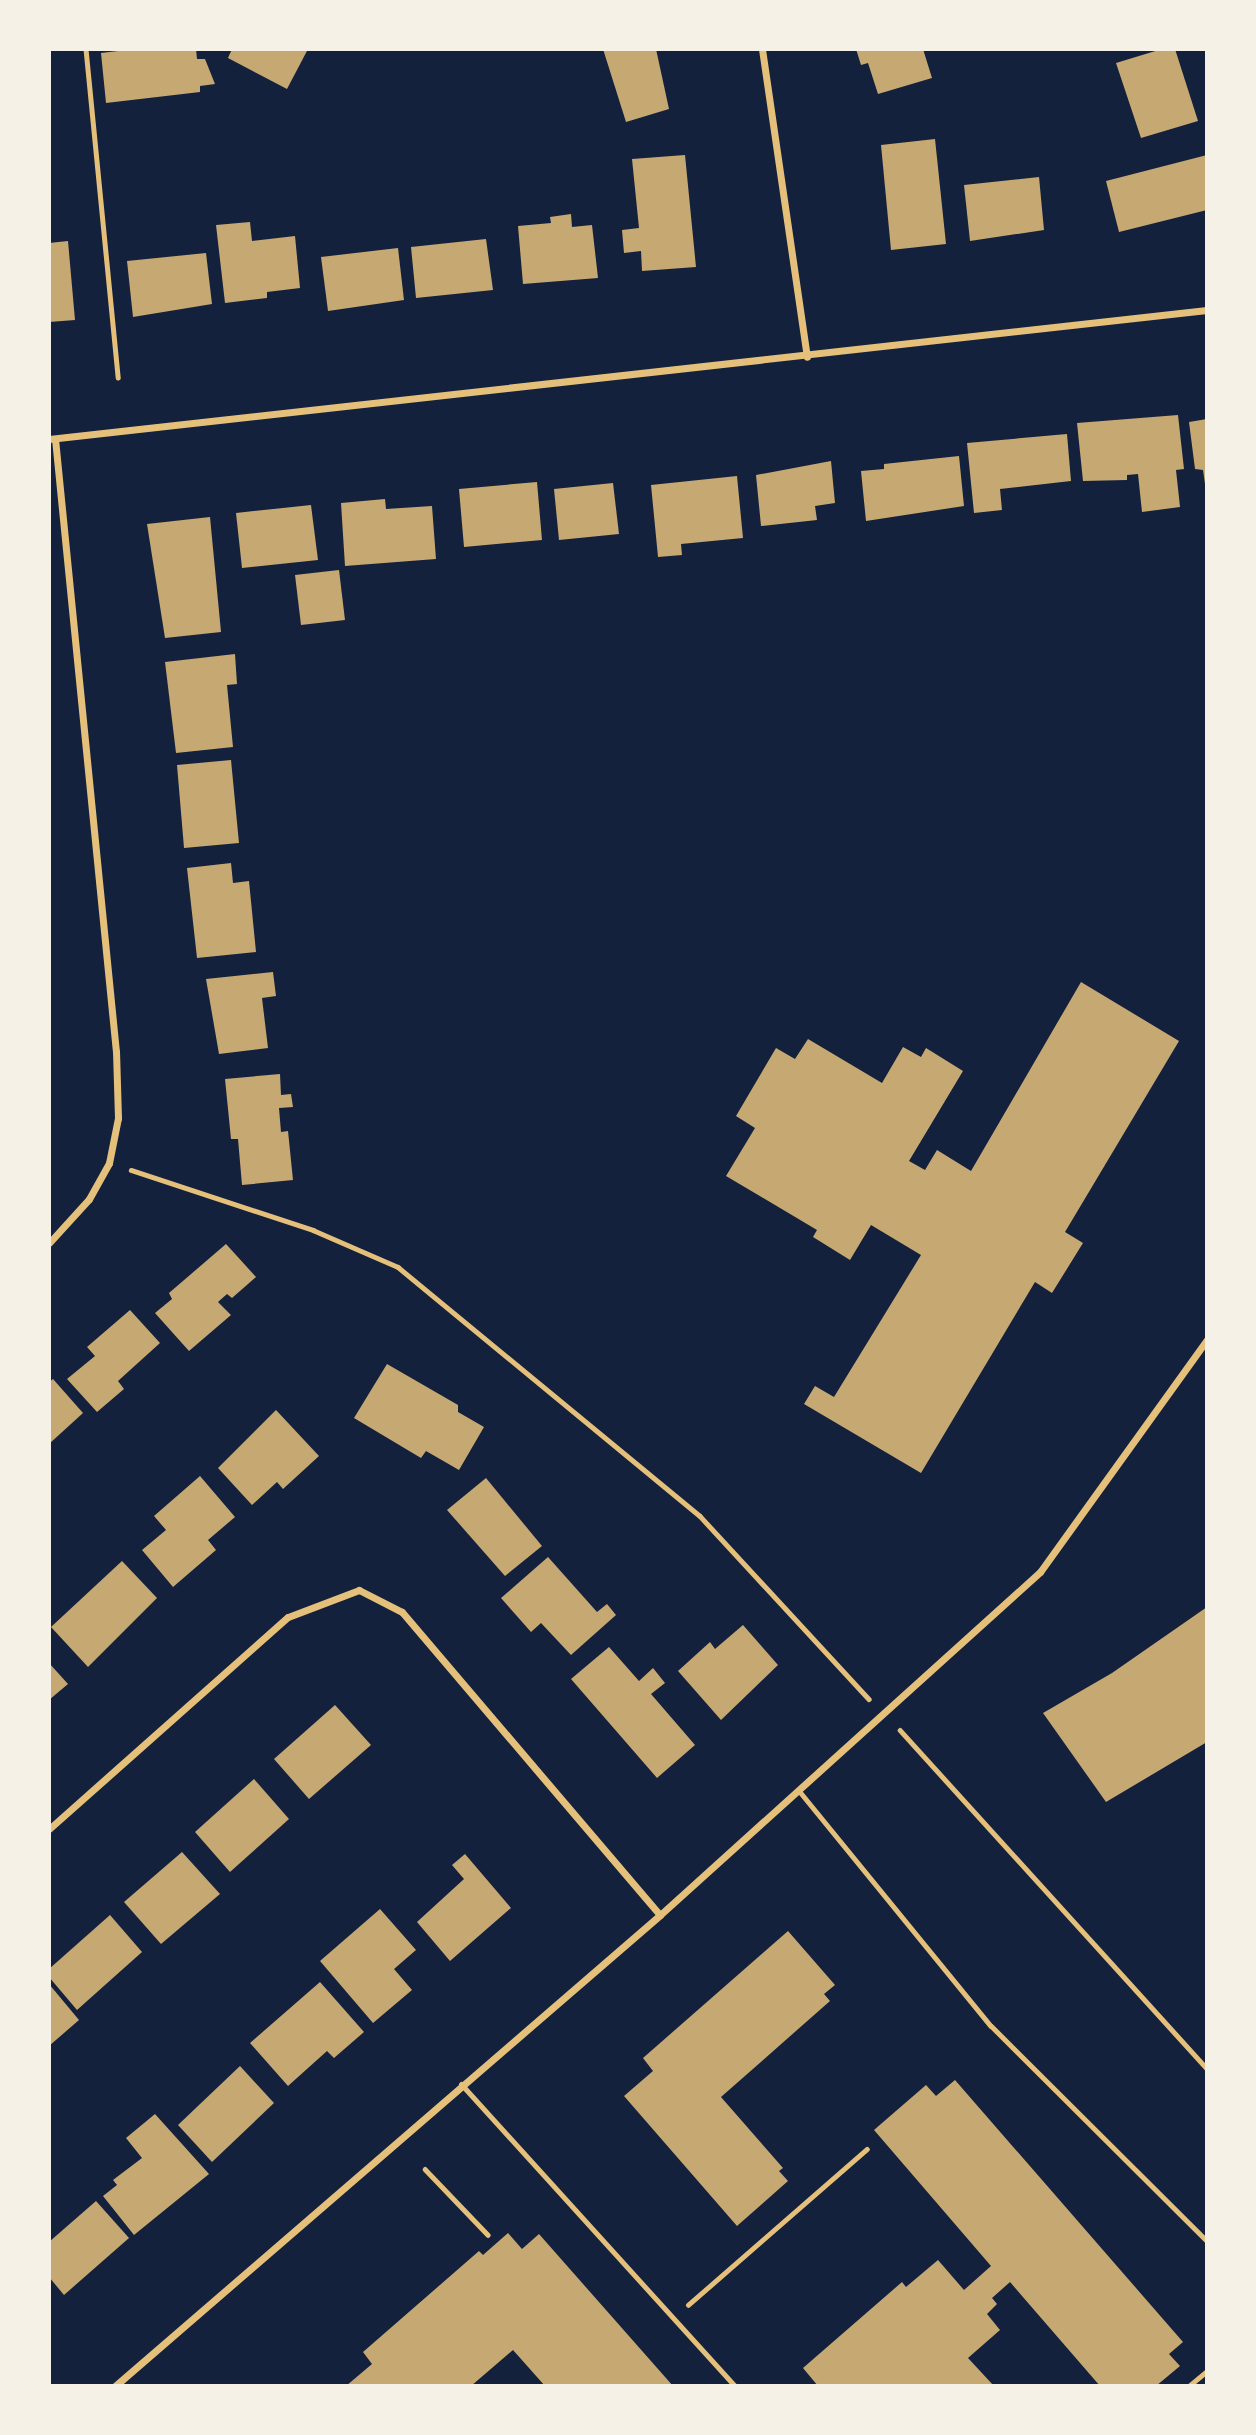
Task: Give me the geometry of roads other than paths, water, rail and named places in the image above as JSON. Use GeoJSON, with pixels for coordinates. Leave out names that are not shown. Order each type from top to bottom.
{"type":"FeatureCollection","features":[{"type":"Feature","properties":{"kind":"street"},"geometry":{"type":"LineString","coordinates":[[762,49],[807,357]]}},
{"type":"Feature","properties":{"kind":"street"},"geometry":{"type":"LineString","coordinates":[[49,1243],[89,1199],[109,1163],[118,1118],[116,1052],[52,439],[807,357],[1207,310]]}},
{"type":"Feature","properties":{"kind":"street"},"geometry":{"type":"LineString","coordinates":[[114,2386],[660,1915],[886,1715],[1040,1572],[1207,1340]]}},
{"type":"Feature","properties":{"kind":"street"},"geometry":{"type":"LineString","coordinates":[[49,1829],[288,1617],[359,1590],[402,1612],[660,1915]]}},
{"type":"Feature","properties":{"kind":"lane"},"geometry":{"type":"LineString","coordinates":[[799,1791],[991,2026],[1207,2241]]}},
{"type":"Feature","properties":{"kind":"lane"},"geometry":{"type":"LineString","coordinates":[[461,2084],[734,2386]]}}]}
